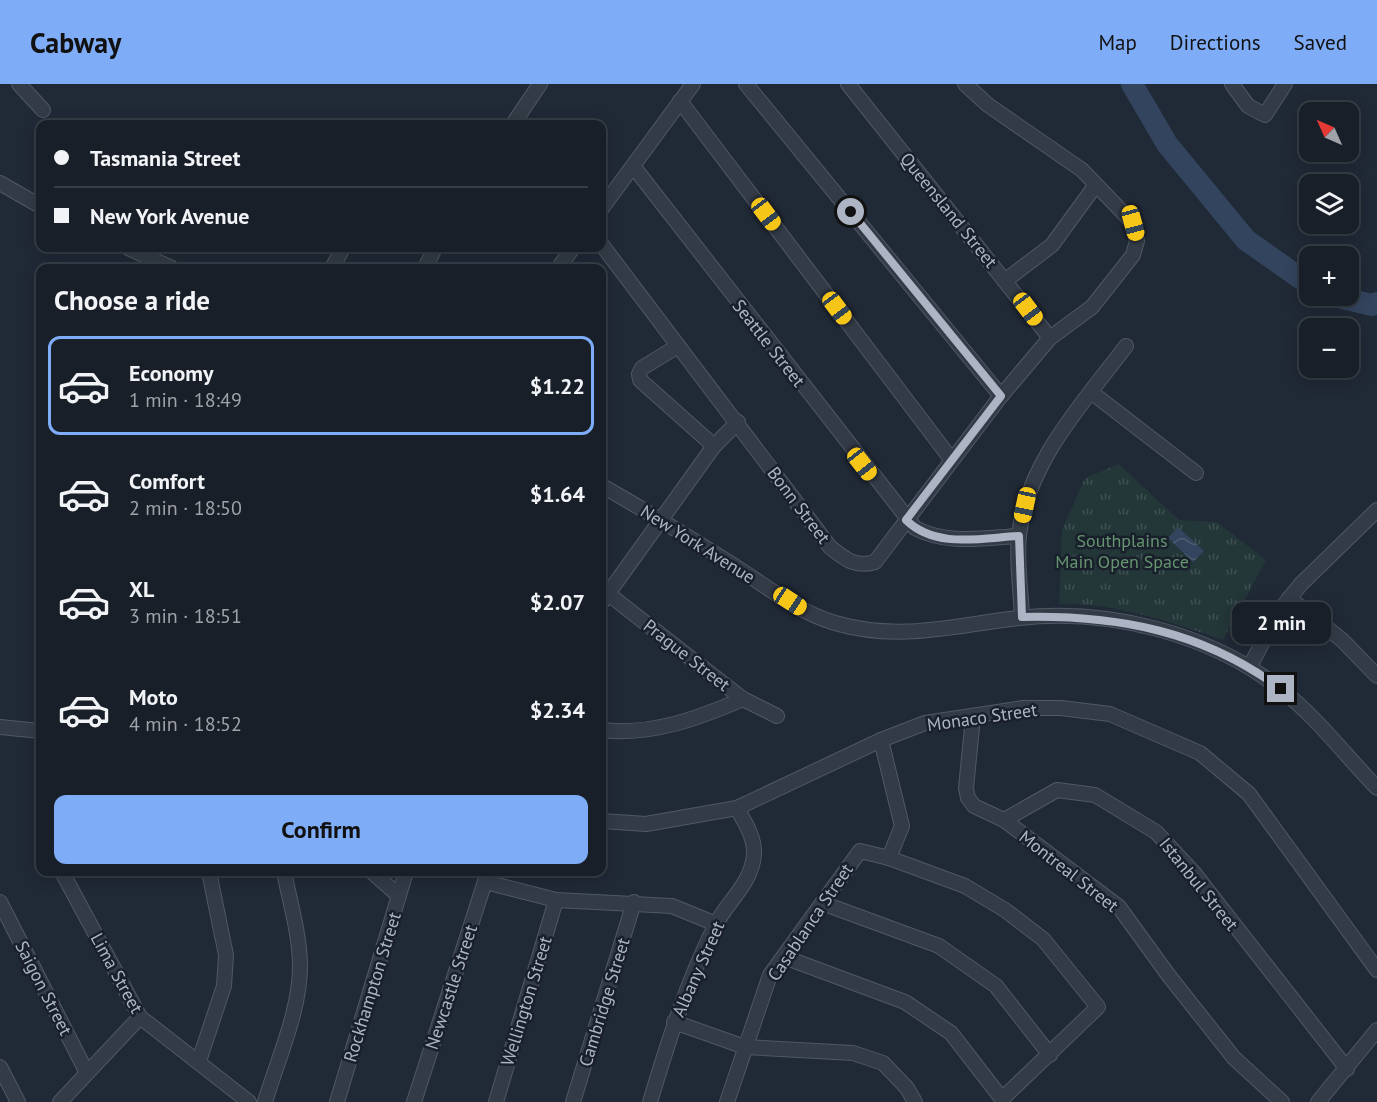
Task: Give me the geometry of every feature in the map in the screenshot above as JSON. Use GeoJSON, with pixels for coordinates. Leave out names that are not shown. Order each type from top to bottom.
{"type":"FeatureCollection","features":[{"type":"Feature","properties":{"kind":"street"},"geometry":{"type":"LineString","coordinates":[[19,84],[43,110]]}},
{"type":"Feature","properties":{"kind":"street"},"geometry":{"type":"LineString","coordinates":[[516,120],[540,84]]}},
{"type":"Feature","properties":{"kind":"street"},"geometry":{"type":"LineString","coordinates":[[606,203],[693,84]]}},
{"type":"Feature","properties":{"kind":"street"},"geometry":{"type":"LineString","coordinates":[[746,84],[1001,396]]}},
{"type":"Feature","properties":{"kind":"street","name":"Queensland Street"},"geometry":{"type":"LineString","coordinates":[[848,84],[1050,338]]}},
{"type":"Feature","properties":{"kind":"street","name":"Bonn Street"},"geometry":{"type":"LineString","coordinates":[[606,250],[738,422],[830,547],[849,562],[865,565],[875,561],[1001,396],[1050,338],[1092,307],[1133,255],[1137,241],[1133,223],[1068,159],[988,105],[965,84]]}},
{"type":"Feature","properties":{"kind":"street"},"geometry":{"type":"LineString","coordinates":[[1232,84],[1248,106],[1265,115],[1285,84]]}},
{"type":"Feature","properties":{"kind":"street"},"geometry":{"type":"LineString","coordinates":[[680,101],[951,459]]}},
{"type":"Feature","properties":{"kind":"street","name":"Seattle Street"},"geometry":{"type":"LineString","coordinates":[[633,166],[906,520],[931,537],[945,540],[1019,536]]}},
{"type":"Feature","properties":{"kind":"street"},"geometry":{"type":"LineString","coordinates":[[0,183],[36,204]]}},
{"type":"Feature","properties":{"kind":"street"},"geometry":{"type":"LineString","coordinates":[[1006,280],[1052,245],[1095,186]]}},
{"type":"Feature","properties":{"kind":"street"},"geometry":{"type":"LineString","coordinates":[[137,252],[163,264]]}},
{"type":"Feature","properties":{"kind":"street"},"geometry":{"type":"LineString","coordinates":[[561,264],[570,252]]}},
{"type":"Feature","properties":{"kind":"street"},"geometry":{"type":"LineString","coordinates":[[678,346],[642,368],[639,374],[640,380],[714,446]]}},
{"type":"Feature","properties":{"kind":"street"},"geometry":{"type":"LineString","coordinates":[[1022,617],[1019,536],[1025,505],[1037,473],[1046,456],[1126,346]]}},
{"type":"Feature","properties":{"kind":"street"},"geometry":{"type":"LineString","coordinates":[[1091,392],[1196,473]]}},
{"type":"Feature","properties":{"kind":"street"},"geometry":{"type":"LineString","coordinates":[[606,591],[714,446],[738,422]]}},
{"type":"Feature","properties":{"kind":"street","name":"New York Avenue"},"geometry":{"type":"LineString","coordinates":[[606,488],[660,519],[808,613],[837,623],[903,633],[932,632],[1022,617],[1074,616],[1116,621],[1202,644],[1250,666],[1281,689],[1313,719],[1377,788]]}},
{"type":"Feature","properties":{"kind":"street"},"geometry":{"type":"LineString","coordinates":[[1250,666],[1289,598],[1377,510]]}},
{"type":"Feature","properties":{"kind":"street","name":"Prague Street"},"geometry":{"type":"LineString","coordinates":[[606,596],[743,699],[777,716]]}},
{"type":"Feature","properties":{"kind":"street"},"geometry":{"type":"LineString","coordinates":[[1289,598],[1342,640],[1377,676]]}},
{"type":"Feature","properties":{"kind":"street"},"geometry":{"type":"LineString","coordinates":[[606,730],[620,732],[693,721],[743,699]]}},
{"type":"Feature","properties":{"kind":"street","name":"Monaco Street"},"geometry":{"type":"LineString","coordinates":[[606,821],[646,824],[737,808],[881,740],[925,723],[1023,708],[1061,708],[1110,714],[1200,753],[1249,794],[1377,970]]}},
{"type":"Feature","properties":{"kind":"street","name":"Montreal Street"},"geometry":{"type":"LineString","coordinates":[[973,717],[966,788],[968,798],[974,806],[1004,820],[1119,908],[1234,1058],[1282,1102]]}},
{"type":"Feature","properties":{"kind":"street"},"geometry":{"type":"LineString","coordinates":[[0,727],[36,731]]}},
{"type":"Feature","properties":{"kind":"street"},"geometry":{"type":"LineString","coordinates":[[881,740],[902,826],[889,858]]}},
{"type":"Feature","properties":{"kind":"street","name":"Istanbul Street"},"geometry":{"type":"LineString","coordinates":[[1004,820],[1057,790],[1095,795],[1156,832],[1194,873],[1347,1069]]}},
{"type":"Feature","properties":{"kind":"street","name":"Albany Street"},"geometry":{"type":"LineString","coordinates":[[650,1102],[674,1022],[716,924],[748,879],[754,855],[753,839],[737,808]]}},
{"type":"Feature","properties":{"kind":"street","name":"Casablanca Street"},"geometry":{"type":"LineString","coordinates":[[727,1102],[770,975],[860,851],[889,858],[965,886],[1005,910],[1043,939],[1098,1007],[1050,1055]]}},
{"type":"Feature","properties":{"kind":"street","name":"Lima Street"},"geometry":{"type":"LineString","coordinates":[[64,876],[140,1017],[249,1102]]}},
{"type":"Feature","properties":{"kind":"street"},"geometry":{"type":"LineString","coordinates":[[199,1061],[224,986],[226,955],[210,876]]}},
{"type":"Feature","properties":{"kind":"street"},"geometry":{"type":"LineString","coordinates":[[265,1102],[297,997],[300,966],[285,876]]}},
{"type":"Feature","properties":{"kind":"street"},"geometry":{"type":"LineString","coordinates":[[376,876],[399,896]]}},
{"type":"Feature","properties":{"kind":"street","name":"Rockhampton Street"},"geometry":{"type":"LineString","coordinates":[[337,1102],[405,876]]}},
{"type":"Feature","properties":{"kind":"street"},"geometry":{"type":"LineString","coordinates":[[487,877],[556,900],[634,902],[672,906],[716,924]]}},
{"type":"Feature","properties":{"kind":"street","name":"Newcastle Street"},"geometry":{"type":"LineString","coordinates":[[414,1102],[487,877]]}},
{"type":"Feature","properties":{"kind":"street","name":"Wellington Street"},"geometry":{"type":"LineString","coordinates":[[496,1102],[556,900]]}},
{"type":"Feature","properties":{"kind":"street","name":"Saigon Street"},"geometry":{"type":"LineString","coordinates":[[0,902],[87,1073]]}},
{"type":"Feature","properties":{"kind":"street","name":"Cambridge Street"},"geometry":{"type":"LineString","coordinates":[[573,1102],[634,902]]}},
{"type":"Feature","properties":{"kind":"street"},"geometry":{"type":"LineString","coordinates":[[784,957],[905,1002],[951,1033],[1002,1099],[1050,1055],[996,986],[939,946],[822,903]]}},
{"type":"Feature","properties":{"kind":"street"},"geometry":{"type":"LineString","coordinates":[[60,1102],[140,1017]]}},
{"type":"Feature","properties":{"kind":"street"},"geometry":{"type":"LineString","coordinates":[[674,1022],[745,1047],[853,1053],[883,1063],[907,1088],[915,1102]]}},
{"type":"Feature","properties":{"kind":"street"},"geometry":{"type":"LineString","coordinates":[[1318,1102],[1377,1030]]}},
{"type":"Feature","properties":{"kind":"street"},"geometry":{"type":"LineString","coordinates":[[0,1067],[18,1102]]}},
{"type":"Feature","properties":{"kind":"green space","name":"Southplains Main Open Space"},"geometry":{"type":"Polygon","coordinates":[[[1119,464],[1179,520],[1217,522],[1266,560],[1223,640],[1121,610],[1100,606],[1059,604],[1062,530],[1085,478],[1119,464]]]}},
{"type":"Feature","properties":{"kind":"water"},"geometry":{"type":"Polygon","coordinates":[[[1178,527],[1204,551],[1193,562],[1168,538],[1178,527]]]}},
{"type":"Feature","properties":{"kind":"waterway"},"geometry":{"type":"LineString","coordinates":[[1132,84],[1167,144],[1246,240],[1299,277]]}},
{"type":"Feature","properties":{"kind":"waterway"},"geometry":{"type":"LineString","coordinates":[[1359,302],[1372,305],[1377,303]]}},
{"type":"Feature","properties":{"kind":"route"},"geometry":{"type":"LineString","coordinates":[[851,212],[1001,396],[906,520],[931,537],[945,540],[1019,536],[1022,617],[1074,616],[1116,621],[1167,633],[1225,653],[1250,666],[1281,689]]}}]}
